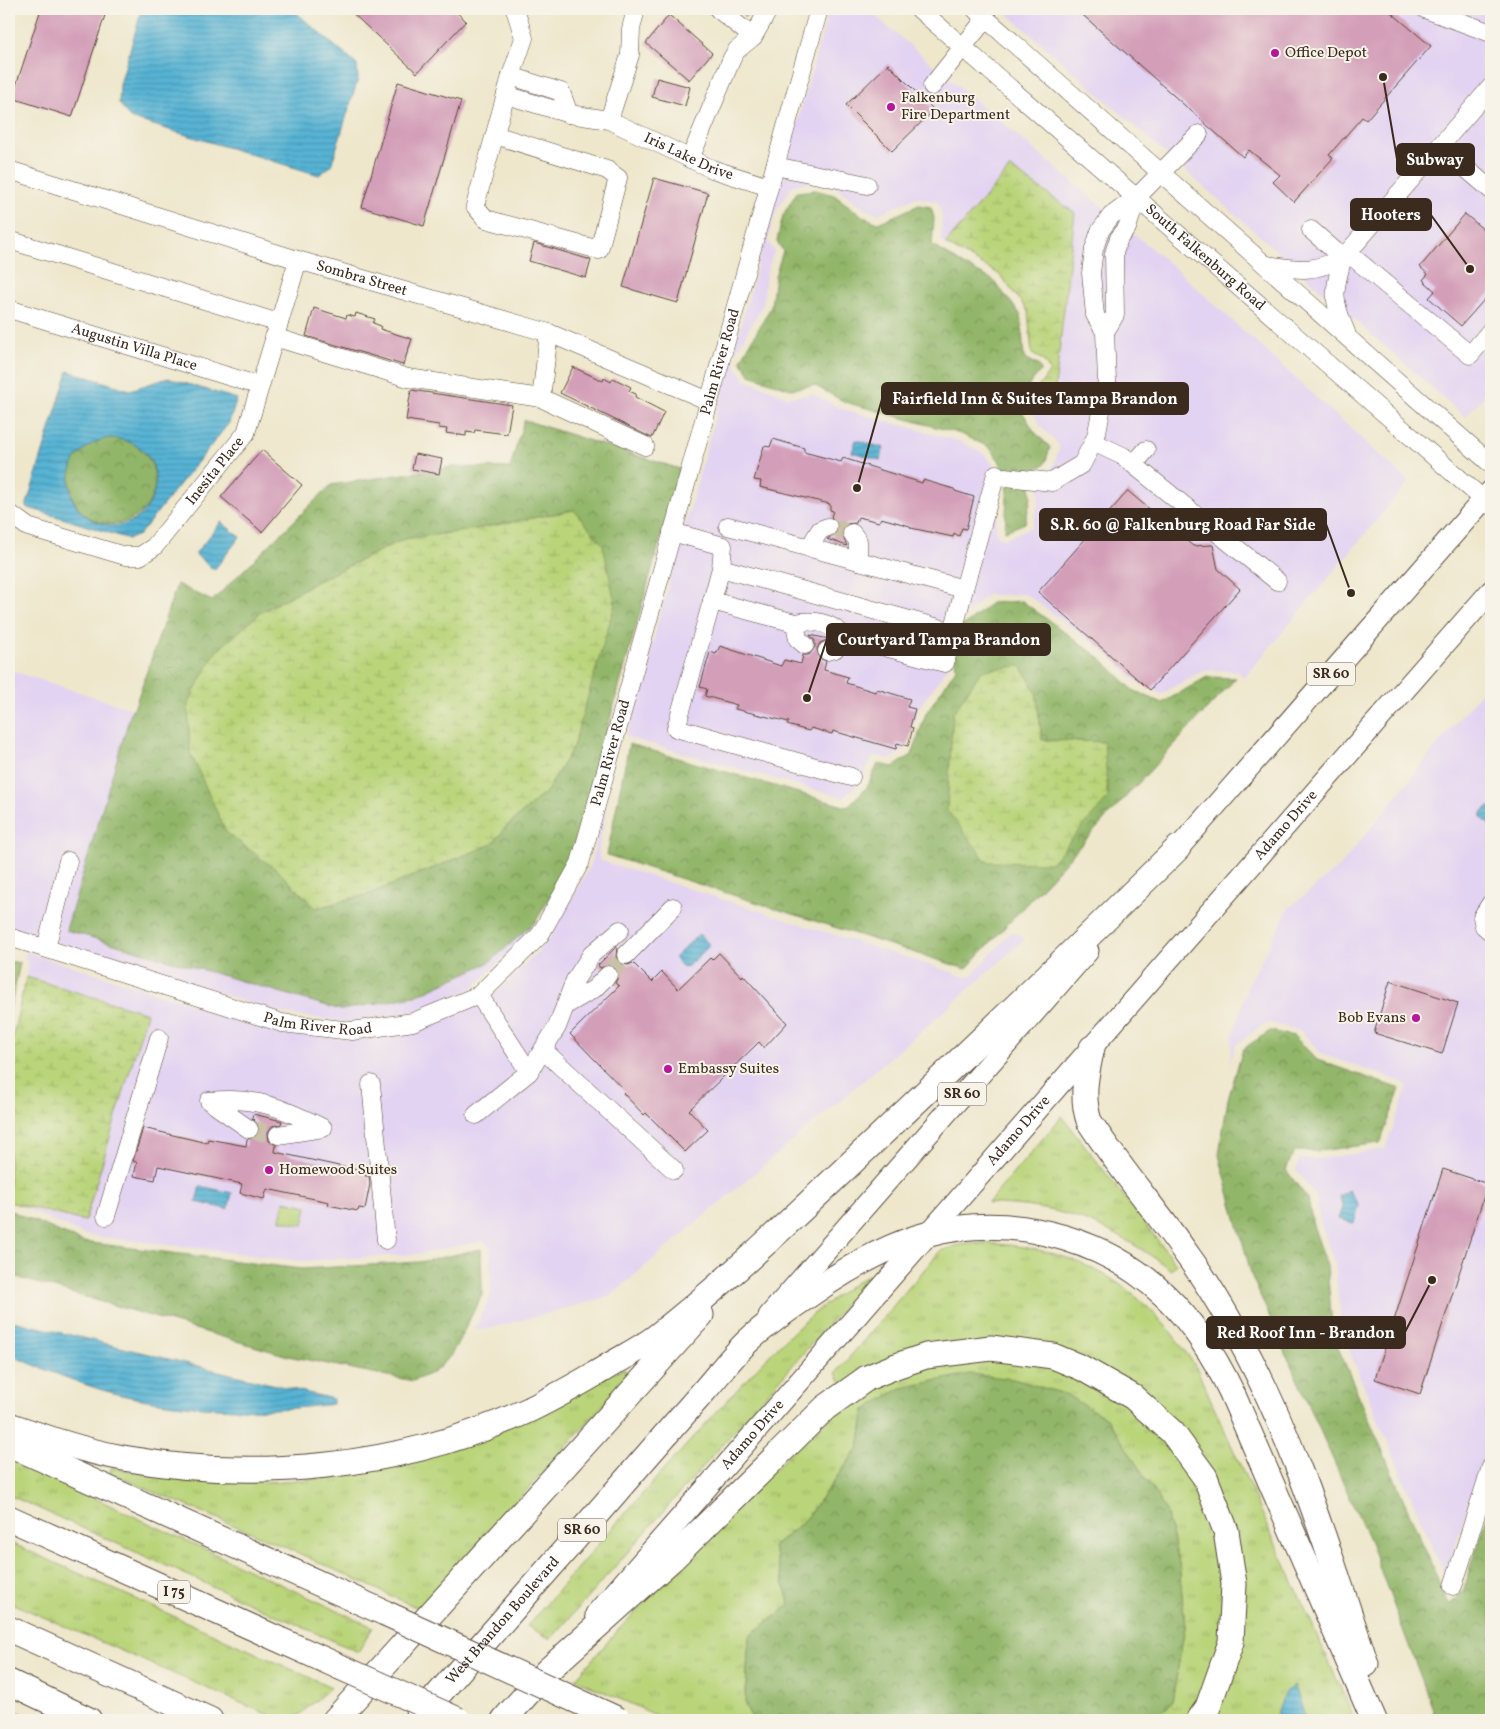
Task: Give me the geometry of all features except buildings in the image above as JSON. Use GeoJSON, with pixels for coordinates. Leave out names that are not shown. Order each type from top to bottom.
{"type":"FeatureCollection","features":[{"type":"Feature","properties":{"kind":"highway"},"geometry":{"type":"LineString","coordinates":[[9,1425],[74,1447],[124,1459],[197,1468],[269,1471],[326,1466],[425,1447],[476,1432],[522,1413],[589,1377],[653,1339],[767,1242],[1038,987],[1178,848]]}},
{"type":"Feature","properties":{"kind":"highway"},"geometry":{"type":"LineString","coordinates":[[1092,1048],[1084,1090],[1084,1106],[1089,1121],[1188,1256],[1235,1330],[1257,1374],[1289,1444],[1318,1522],[1385,1720]]}},
{"type":"Feature","properties":{"kind":"highway","name":"West Brandon Boulevard"},"geometry":{"type":"LineString","coordinates":[[416,1720],[748,1341],[789,1308],[857,1263],[881,1250],[930,1233],[986,1226],[1046,1232],[1075,1241],[1117,1260],[1134,1270],[1172,1301],[1201,1337],[1220,1369],[1374,1720]]}},
{"type":"Feature","properties":{"kind":"highway"},"geometry":{"type":"LineString","coordinates":[[335,1720],[767,1242]]}},
{"type":"Feature","properties":{"kind":"highway"},"geometry":{"type":"LineString","coordinates":[[504,1720],[547,1671],[672,1559],[825,1408],[868,1378],[896,1366],[926,1356],[991,1348],[1053,1356],[1082,1368],[1133,1397],[1172,1432],[1205,1477],[1226,1531],[1234,1584],[1231,1642],[1208,1707],[1199,1720]]}},
{"type":"Feature","properties":{"kind":"highway"},"geometry":{"type":"LineString","coordinates":[[9,1444],[619,1720]]}},
{"type":"Feature","properties":{"kind":"highway","name":"I 75"},"geometry":{"type":"LineString","coordinates":[[9,1518],[458,1720]]}},
{"type":"Feature","properties":{"kind":"highway"},"geometry":{"type":"LineString","coordinates":[[9,1629],[210,1720]]}},
{"type":"Feature","properties":{"kind":"highway"},"geometry":{"type":"LineString","coordinates":[[9,1682],[89,1720]]}},
{"type":"Feature","properties":{"kind":"main road","name":"SR 60"},"geometry":{"type":"LineString","coordinates":[[748,1341],[864,1205],[1178,848],[1489,499]]}},
{"type":"Feature","properties":{"kind":"main road","name":"Adamo Drive"},"geometry":{"type":"LineString","coordinates":[[547,1671],[1491,591]]}},
{"type":"Feature","properties":{"kind":"street"},"geometry":{"type":"LineString","coordinates":[[494,135],[607,170],[618,178],[599,250],[486,219],[475,206],[494,135],[511,76],[524,38],[515,9]]}},
{"type":"Feature","properties":{"kind":"street"},"geometry":{"type":"LineString","coordinates":[[609,120],[630,55],[631,28],[636,9]]}},
{"type":"Feature","properties":{"kind":"street"},"geometry":{"type":"LineString","coordinates":[[690,158],[732,58],[737,50],[752,37],[769,9]]}},
{"type":"Feature","properties":{"kind":"street","name":"Palm River Road"},"geometry":{"type":"LineString","coordinates":[[9,937],[282,1023],[352,1031],[413,1022],[479,995],[540,935],[580,863],[819,9]]}},
{"type":"Feature","properties":{"kind":"street","name":"South Falkenburg Road"},"geometry":{"type":"LineString","coordinates":[[920,9],[1489,499]]}},
{"type":"Feature","properties":{"kind":"street"},"geometry":{"type":"LineString","coordinates":[[1425,9],[1491,33]]}},
{"type":"Feature","properties":{"kind":"street"},"geometry":{"type":"LineString","coordinates":[[729,13],[752,37]]}},
{"type":"Feature","properties":{"kind":"street"},"geometry":{"type":"LineString","coordinates":[[932,86],[962,47],[980,14],[1162,172],[1491,464]]}},
{"type":"Feature","properties":{"kind":"street"},"geometry":{"type":"LineString","coordinates":[[511,76],[561,92],[569,114]]}},
{"type":"Feature","properties":{"kind":"street"},"geometry":{"type":"LineString","coordinates":[[1267,265],[1298,270],[1322,268],[1345,255],[1491,87]]}},
{"type":"Feature","properties":{"kind":"street","name":"Iris Lake Drive"},"geometry":{"type":"LineString","coordinates":[[506,95],[569,114],[609,120],[728,174],[769,187]]}},
{"type":"Feature","properties":{"kind":"street"},"geometry":{"type":"LineString","coordinates":[[712,601],[796,623],[809,620],[834,626],[844,636],[945,663],[964,589],[1000,475],[1052,482],[1082,464],[1093,442],[1107,381],[1105,332],[1096,315],[1092,273],[1094,248],[1100,231],[1111,216],[1137,197],[1199,134]]}},
{"type":"Feature","properties":{"kind":"street"},"geometry":{"type":"LineString","coordinates":[[1440,146],[1491,190]]}},
{"type":"Feature","properties":{"kind":"street"},"geometry":{"type":"LineString","coordinates":[[775,166],[867,185]]}},
{"type":"Feature","properties":{"kind":"street","name":"Sombra Street"},"geometry":{"type":"LineString","coordinates":[[9,170],[298,260],[549,333],[709,400]]}},
{"type":"Feature","properties":{"kind":"street"},"geometry":{"type":"LineString","coordinates":[[1311,230],[1470,355],[1491,330]]}},
{"type":"Feature","properties":{"kind":"street"},"geometry":{"type":"LineString","coordinates":[[9,240],[277,330],[408,378],[541,398],[645,446]]}},
{"type":"Feature","properties":{"kind":"street"},"geometry":{"type":"LineString","coordinates":[[1345,255],[1335,285],[1335,308],[1347,336]]}},
{"type":"Feature","properties":{"kind":"street","name":"Inesita Place"},"geometry":{"type":"LineString","coordinates":[[9,513],[28,527],[125,556],[140,556],[154,547],[246,433],[298,260]]}},
{"type":"Feature","properties":{"kind":"street","name":"Augustin Villa Place"},"geometry":{"type":"LineString","coordinates":[[9,309],[260,386]]}},
{"type":"Feature","properties":{"kind":"street"},"geometry":{"type":"LineString","coordinates":[[541,398],[549,333]]}},
{"type":"Feature","properties":{"kind":"street"},"geometry":{"type":"LineString","coordinates":[[1093,442],[1124,456],[1222,525],[1277,581]]}},
{"type":"Feature","properties":{"kind":"street"},"geometry":{"type":"LineString","coordinates":[[1134,464],[1146,450]]}},
{"type":"Feature","properties":{"kind":"street"},"geometry":{"type":"LineString","coordinates":[[728,526],[964,589]]}},
{"type":"Feature","properties":{"kind":"street","name":"Inesita Place"},"geometry":{"type":"LineString","coordinates":[[9,529],[28,527]]}},
{"type":"Feature","properties":{"kind":"street"},"geometry":{"type":"LineString","coordinates":[[809,548],[820,530],[828,527]]}},
{"type":"Feature","properties":{"kind":"street"},"geometry":{"type":"LineString","coordinates":[[672,532],[723,546],[721,568],[676,728],[851,777]]}},
{"type":"Feature","properties":{"kind":"street"},"geometry":{"type":"LineString","coordinates":[[852,534],[858,541],[858,561]]}},
{"type":"Feature","properties":{"kind":"street"},"geometry":{"type":"LineString","coordinates":[[721,568],[953,632]]}},
{"type":"Feature","properties":{"kind":"street"},"geometry":{"type":"LineString","coordinates":[[796,623],[798,639],[805,645]]}},
{"type":"Feature","properties":{"kind":"street"},"geometry":{"type":"LineString","coordinates":[[828,651],[835,649],[844,636]]}},
{"type":"Feature","properties":{"kind":"street"},"geometry":{"type":"LineString","coordinates":[[46,948],[68,860]]}},
{"type":"Feature","properties":{"kind":"street"},"geometry":{"type":"LineString","coordinates":[[1491,903],[1482,917],[1484,926],[1491,932]]}},
{"type":"Feature","properties":{"kind":"street"},"geometry":{"type":"LineString","coordinates":[[626,956],[673,907]]}},
{"type":"Feature","properties":{"kind":"street"},"geometry":{"type":"LineString","coordinates":[[476,1115],[529,1072],[557,1027],[575,980],[592,954],[620,930]]}},
{"type":"Feature","properties":{"kind":"street"},"geometry":{"type":"LineString","coordinates":[[566,1005],[594,989],[608,975]]}},
{"type":"Feature","properties":{"kind":"street"},"geometry":{"type":"LineString","coordinates":[[479,995],[529,1072]]}},
{"type":"Feature","properties":{"kind":"street"},"geometry":{"type":"LineString","coordinates":[[106,1216],[159,1038]]}},
{"type":"Feature","properties":{"kind":"street"},"geometry":{"type":"LineString","coordinates":[[543,1050],[674,1170]]}},
{"type":"Feature","properties":{"kind":"street"},"geometry":{"type":"LineString","coordinates":[[371,1084],[386,1240]]}},
{"type":"Feature","properties":{"kind":"street"},"geometry":{"type":"LineString","coordinates":[[249,1129],[209,1101],[236,1098],[285,1108],[323,1128],[278,1135]]}},
{"type":"Feature","properties":{"kind":"street"},"geometry":{"type":"LineString","coordinates":[[1453,1586],[1491,1467]]}},
{"type":"Feature","properties":{"kind":"shaded area"},"geometry":{"type":"Polygon","coordinates":[[[829,9],[868,10],[1177,270],[1409,482],[1244,678],[1238,671],[1204,670],[1161,694],[1138,683],[1105,652],[1026,594],[987,595],[964,616],[948,667],[918,709],[904,750],[891,759],[877,756],[872,758],[860,782],[844,798],[626,737],[829,9]],[[1010,168],[945,244],[941,242],[942,217],[939,204],[935,201],[917,197],[878,214],[869,211],[836,187],[813,182],[793,185],[775,213],[768,241],[774,251],[766,275],[763,304],[732,359],[745,380],[788,397],[813,394],[842,409],[959,441],[983,453],[992,463],[999,482],[996,531],[999,537],[1004,539],[1032,527],[1039,500],[1039,476],[1052,469],[1059,449],[1058,444],[1041,427],[1030,407],[1053,413],[1064,319],[1010,168]]]}},
{"type":"Feature","properties":{"kind":"shaded area"},"geometry":{"type":"Polygon","coordinates":[[[1002,9],[1491,9],[1491,389],[1465,417],[1002,9]]]}},
{"type":"Feature","properties":{"kind":"shaded area"},"geometry":{"type":"Polygon","coordinates":[[[9,670],[132,709],[66,930],[415,996],[490,962],[536,921],[532,930],[473,988],[409,1013],[351,1022],[284,1014],[9,927],[9,670]]]}},
{"type":"Feature","properties":{"kind":"shaded area"},"geometry":{"type":"Polygon","coordinates":[[[1491,679],[1491,1434],[1445,1577],[1342,1334],[1335,1264],[1321,1224],[1315,1195],[1296,1170],[1300,1159],[1320,1159],[1385,1149],[1408,1087],[1402,1082],[1322,1054],[1301,1031],[1271,1023],[1264,1024],[1236,1045],[1230,1063],[1232,1038],[1248,985],[1289,908],[1341,865],[1491,679]]]}},
{"type":"Feature","properties":{"kind":"shaded area"},"geometry":{"type":"Polygon","coordinates":[[[610,794],[598,853],[600,860],[605,862],[966,977],[973,974],[1012,931],[1025,939],[924,1029],[609,1297],[484,1330],[475,1328],[491,1294],[490,1249],[484,1241],[418,1254],[301,1261],[85,1235],[19,1206],[85,1221],[146,1013],[26,977],[28,963],[25,957],[26,952],[282,1032],[351,1040],[417,1031],[487,1002],[548,941],[589,868],[610,794]]]}},
{"type":"Feature","properties":{"kind":"green space"},"geometry":{"type":"Polygon","coordinates":[[[1010,168],[1075,213],[1052,414],[1030,407],[1037,389],[1050,371],[1043,360],[1032,354],[1028,311],[999,274],[945,244],[1010,168]]]}},
{"type":"Feature","properties":{"kind":"green space"},"geometry":{"type":"Polygon","coordinates":[[[815,190],[834,195],[864,217],[878,223],[919,205],[931,207],[934,218],[932,245],[965,266],[993,280],[1021,315],[1024,358],[1038,365],[1041,370],[1029,385],[1020,408],[1034,431],[1050,447],[1045,464],[1030,472],[1031,498],[1025,523],[1005,531],[1008,481],[999,460],[989,447],[961,434],[845,402],[814,385],[791,389],[750,375],[741,360],[771,307],[775,276],[783,251],[777,241],[783,215],[797,192],[815,190]]]}},
{"type":"Feature","properties":{"kind":"green space"},"geometry":{"type":"Polygon","coordinates":[[[524,420],[680,469],[571,859],[536,921],[490,962],[415,996],[341,1010],[66,930],[132,709],[134,709],[177,584],[212,601],[331,485],[451,467],[510,468],[524,420]],[[574,510],[466,531],[404,539],[320,580],[261,612],[216,652],[277,870],[315,908],[369,894],[492,844],[507,826],[547,791],[573,747],[574,510]]]}},
{"type":"Feature","properties":{"kind":"green space"},"geometry":{"type":"Polygon","coordinates":[[[104,438],[120,438],[129,441],[143,450],[152,464],[155,481],[152,498],[143,512],[129,521],[120,524],[104,524],[88,517],[76,505],[69,489],[69,473],[76,457],[88,445],[104,438]]]}},
{"type":"Feature","properties":{"kind":"green space"},"geometry":{"type":"Polygon","coordinates":[[[574,510],[603,545],[615,604],[573,747],[547,791],[507,826],[492,844],[369,894],[316,908],[277,870],[226,832],[190,752],[188,703],[216,652],[261,612],[320,580],[404,539],[466,531],[574,510]]]}},
{"type":"Feature","properties":{"kind":"green space"},"geometry":{"type":"Polygon","coordinates":[[[1022,601],[1100,658],[1133,690],[1162,703],[1207,677],[1236,678],[966,969],[607,855],[629,744],[847,807],[867,787],[878,764],[893,767],[912,755],[926,713],[956,669],[952,631],[969,622],[991,603],[1022,601]],[[1036,692],[953,713],[951,749],[1104,742],[1042,740],[1036,692]]]}},
{"type":"Feature","properties":{"kind":"green space"},"geometry":{"type":"Polygon","coordinates":[[[1021,666],[1036,692],[1042,740],[1104,742],[1108,798],[1051,863],[987,862],[947,810],[953,713],[982,670],[1021,666]]]}},
{"type":"Feature","properties":{"kind":"green space"},"geometry":{"type":"Polygon","coordinates":[[[9,961],[20,963],[9,1014],[9,961]]]}},
{"type":"Feature","properties":{"kind":"green space"},"geometry":{"type":"Polygon","coordinates":[[[26,977],[147,1013],[85,1221],[9,1202],[9,1054],[26,977]]]}},
{"type":"Feature","properties":{"kind":"green space"},"geometry":{"type":"Polygon","coordinates":[[[1270,1031],[1294,1036],[1317,1060],[1400,1089],[1380,1143],[1318,1151],[1294,1151],[1286,1170],[1308,1199],[1313,1225],[1327,1266],[1333,1336],[1449,1605],[1463,1592],[1491,1505],[1491,1720],[1437,1720],[1371,1545],[1252,1277],[1219,1155],[1228,1099],[1243,1049],[1270,1031]]]}},
{"type":"Feature","properties":{"kind":"green space"},"geometry":{"type":"Polygon","coordinates":[[[1062,1116],[1176,1264],[1171,1270],[1125,1239],[1092,1223],[1039,1208],[988,1203],[1062,1116]]]}},
{"type":"Feature","properties":{"kind":"green space"},"geometry":{"type":"Polygon","coordinates":[[[284,1201],[307,1206],[303,1225],[280,1220],[284,1201]]]}},
{"type":"Feature","properties":{"kind":"green space"},"geometry":{"type":"Polygon","coordinates":[[[9,1210],[83,1242],[301,1269],[420,1262],[481,1249],[482,1294],[450,1357],[434,1372],[413,1381],[288,1356],[9,1275],[9,1210]]]}},
{"type":"Feature","properties":{"kind":"green space"},"geometry":{"type":"Polygon","coordinates":[[[983,1243],[1018,1246],[1051,1253],[1080,1263],[1107,1276],[1132,1294],[1155,1315],[1177,1340],[1197,1369],[1355,1720],[1306,1720],[1294,1686],[1285,1692],[1275,1720],[1212,1720],[1244,1624],[1184,1432],[1024,1342],[843,1387],[836,1373],[940,1251],[959,1245],[983,1243]]]}},
{"type":"Feature","properties":{"kind":"green space"},"geometry":{"type":"Polygon","coordinates":[[[868,1275],[870,1277],[837,1315],[551,1639],[527,1626],[665,1468],[767,1358],[823,1306],[868,1275]]]}},
{"type":"Feature","properties":{"kind":"green space"},"geometry":{"type":"Polygon","coordinates":[[[983,1357],[1045,1365],[1112,1392],[1162,1432],[1198,1483],[1220,1540],[1224,1635],[1194,1720],[1155,1720],[1172,1702],[1185,1627],[1179,1563],[865,1410],[859,1447],[803,1522],[773,1547],[790,1605],[749,1636],[745,1705],[753,1720],[667,1720],[575,1679],[620,1628],[794,1449],[864,1388],[912,1369],[983,1357]]]}},
{"type":"Feature","properties":{"kind":"green space"},"geometry":{"type":"Polygon","coordinates":[[[624,1369],[629,1376],[420,1609],[283,1546],[109,1473],[112,1467],[144,1474],[208,1481],[272,1482],[304,1480],[368,1471],[624,1369]]]}},
{"type":"Feature","properties":{"kind":"green space"},"geometry":{"type":"Polygon","coordinates":[[[970,1374],[1013,1379],[1065,1394],[1108,1419],[1166,1511],[1179,1563],[1185,1627],[1172,1702],[1155,1720],[753,1720],[745,1705],[749,1636],[790,1605],[773,1547],[803,1522],[859,1448],[865,1410],[901,1388],[970,1374]]]}},
{"type":"Feature","properties":{"kind":"green space"},"geometry":{"type":"Polygon","coordinates":[[[9,1459],[373,1627],[358,1652],[9,1495],[9,1459]]]}},
{"type":"Feature","properties":{"kind":"green space"},"geometry":{"type":"Polygon","coordinates":[[[9,1542],[331,1687],[294,1720],[280,1720],[9,1602],[9,1542]]]}},
{"type":"Feature","properties":{"kind":"green space"},"geometry":{"type":"Polygon","coordinates":[[[9,1708],[37,1720],[9,1720],[9,1708]]]}},
{"type":"Feature","properties":{"kind":"water"},"geometry":{"type":"Polygon","coordinates":[[[142,9],[292,9],[357,65],[358,79],[331,166],[319,175],[130,118],[119,103],[120,84],[142,9]]]}},
{"type":"Feature","properties":{"kind":"water"},"geometry":{"type":"Polygon","coordinates":[[[68,371],[130,390],[168,378],[237,399],[229,423],[139,535],[129,539],[26,507],[68,371]],[[109,438],[89,446],[76,459],[72,468],[70,488],[75,503],[86,516],[97,522],[118,525],[135,519],[148,507],[154,490],[155,472],[148,456],[133,444],[109,438]]]}},
{"type":"Feature","properties":{"kind":"water"},"geometry":{"type":"Polygon","coordinates":[[[856,440],[884,448],[880,460],[852,452],[856,440]]]}},
{"type":"Feature","properties":{"kind":"water"},"geometry":{"type":"Polygon","coordinates":[[[221,522],[240,537],[214,570],[195,554],[221,522]]]}},
{"type":"Feature","properties":{"kind":"water"},"geometry":{"type":"Polygon","coordinates":[[[1491,807],[1491,826],[1481,817],[1483,811],[1491,807]]]}},
{"type":"Feature","properties":{"kind":"water"},"geometry":{"type":"Polygon","coordinates":[[[699,934],[710,945],[687,967],[682,966],[674,958],[699,934]]]}},
{"type":"Feature","properties":{"kind":"water"},"geometry":{"type":"Polygon","coordinates":[[[200,1186],[232,1193],[228,1209],[196,1202],[200,1186]]]}},
{"type":"Feature","properties":{"kind":"water"},"geometry":{"type":"Polygon","coordinates":[[[1349,1190],[1359,1206],[1354,1223],[1339,1219],[1343,1207],[1339,1196],[1349,1190]]]}},
{"type":"Feature","properties":{"kind":"water"},"geometry":{"type":"Polygon","coordinates":[[[9,1320],[333,1399],[333,1404],[284,1409],[209,1408],[119,1395],[71,1380],[9,1355],[9,1320]]]}},
{"type":"Feature","properties":{"kind":"water"},"geometry":{"type":"Polygon","coordinates":[[[1295,1686],[1306,1720],[1275,1720],[1285,1692],[1295,1686]]]}},
{"type":"Feature","properties":{"kind":"tunnel"},"geometry":{"type":"LineString","coordinates":[[828,527],[852,533]]}},
{"type":"Feature","properties":{"kind":"tunnel"},"geometry":{"type":"LineString","coordinates":[[608,975],[626,955]]}},
{"type":"Feature","properties":{"kind":"tunnel"},"geometry":{"type":"LineString","coordinates":[[249,1129],[278,1135]]}},
{"type":"Feature","properties":{"kind":"place","name":"Office Depot"},"geometry":{"type":"Point","coordinates":[1275,53]}},
{"type":"Feature","properties":{"kind":"place","name":"Subway"},"geometry":{"type":"Point","coordinates":[1383,77]}},
{"type":"Feature","properties":{"kind":"place","name":"Falkenburg Fire Department"},"geometry":{"type":"Point","coordinates":[891,107]}},
{"type":"Feature","properties":{"kind":"place","name":"Hooters"},"geometry":{"type":"Point","coordinates":[1470,269]}},
{"type":"Feature","properties":{"kind":"place","name":"Fairfield Inn & Suites Tampa Brandon"},"geometry":{"type":"Point","coordinates":[857,488]}},
{"type":"Feature","properties":{"kind":"place","name":"S.R. 60 @ Falkenburg Road Far Side"},"geometry":{"type":"Point","coordinates":[1351,593]}},
{"type":"Feature","properties":{"kind":"place","name":"Courtyard Tampa Brandon"},"geometry":{"type":"Point","coordinates":[807,698]}},
{"type":"Feature","properties":{"kind":"place","name":"Bob Evans"},"geometry":{"type":"Point","coordinates":[1416,1018]}},
{"type":"Feature","properties":{"kind":"place","name":"Embassy Suites"},"geometry":{"type":"Point","coordinates":[668,1069]}},
{"type":"Feature","properties":{"kind":"place","name":"Homewood Suites"},"geometry":{"type":"Point","coordinates":[269,1170]}},
{"type":"Feature","properties":{"kind":"place","name":"Red Roof Inn - Brandon"},"geometry":{"type":"Point","coordinates":[1432,1280]}}]}
